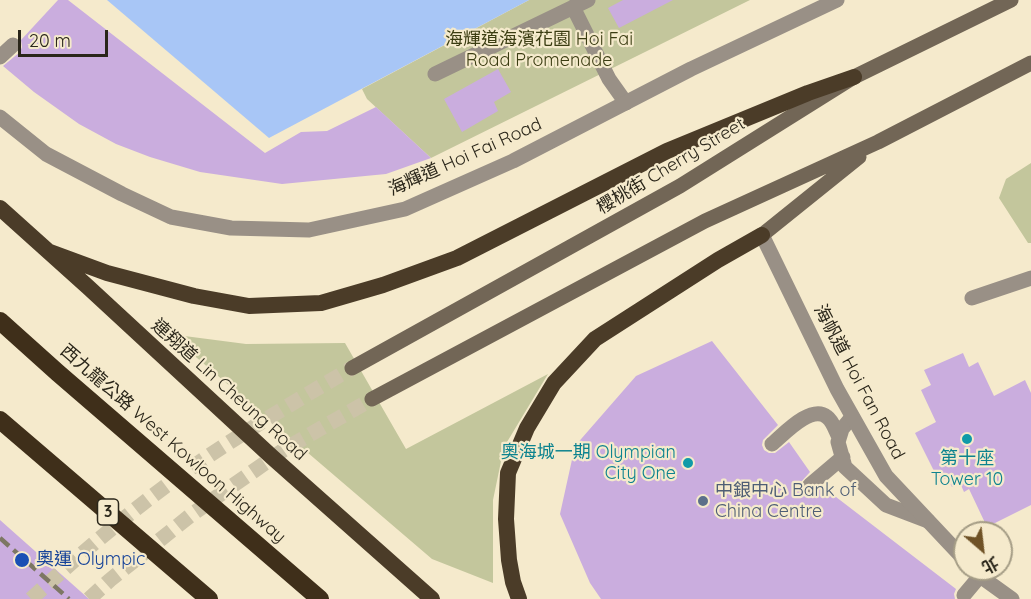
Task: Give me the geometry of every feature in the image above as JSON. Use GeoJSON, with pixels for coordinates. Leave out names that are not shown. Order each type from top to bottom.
{"type":"FeatureCollection","features":[{"type":"Feature","properties":{"kind":"highway"},"geometry":{"type":"LineString","coordinates":[[50,252],[107,273],[206,298],[249,306],[321,303],[383,285],[457,258],[667,151],[808,93],[854,77]]}},
{"type":"Feature","properties":{"kind":"highway","name":"連翔道 Lin Cheung Road"},"geometry":{"type":"LineString","coordinates":[[0,208],[272,457],[432,599]]}},
{"type":"Feature","properties":{"kind":"highway"},"geometry":{"type":"LineString","coordinates":[[519,599],[509,560],[506,519],[508,473],[527,428],[554,383],[596,339],[718,260],[762,235]]}},
{"type":"Feature","properties":{"kind":"highway","name":"西九龍公路 West Kowloon Highway"},"geometry":{"type":"LineString","coordinates":[[0,321],[320,599]]}},
{"type":"Feature","properties":{"kind":"highway","name":"3"},"geometry":{"type":"LineString","coordinates":[[0,420],[209,599]]}},
{"type":"Feature","properties":{"kind":"main road","name":"櫻桃街 Cherry Street"},"geometry":{"type":"LineString","coordinates":[[352,368],[680,186],[854,77],[1011,0]]}},
{"type":"Feature","properties":{"kind":"main road"},"geometry":{"type":"LineString","coordinates":[[372,399],[705,221],[878,142],[1031,63]]}},
{"type":"Feature","properties":{"kind":"main road"},"geometry":{"type":"LineString","coordinates":[[762,235],[878,142]]}},
{"type":"Feature","properties":{"kind":"street"},"geometry":{"type":"LineString","coordinates":[[435,74],[588,0]]}},
{"type":"Feature","properties":{"kind":"street","name":"海輝道 Hoi Fai Road"},"geometry":{"type":"LineString","coordinates":[[0,117],[46,154],[171,217],[231,228],[309,230],[405,209],[513,161],[691,69],[837,0]]}},
{"type":"Feature","properties":{"kind":"street"},"geometry":{"type":"LineString","coordinates":[[573,8],[609,79],[626,103]]}},
{"type":"Feature","properties":{"kind":"street"},"geometry":{"type":"LineString","coordinates":[[0,57],[13,45]]}},
{"type":"Feature","properties":{"kind":"street","name":"海帆道 Hoi Fan Road"},"geometry":{"type":"LineString","coordinates":[[762,235],[837,389],[886,476],[953,547]]}},
{"type":"Feature","properties":{"kind":"street"},"geometry":{"type":"LineString","coordinates":[[972,298],[1031,278]]}},
{"type":"Feature","properties":{"kind":"street"},"geometry":{"type":"LineString","coordinates":[[772,444],[807,416],[818,413],[828,417],[839,438]]}},
{"type":"Feature","properties":{"kind":"street"},"geometry":{"type":"LineString","coordinates":[[852,417],[842,429],[838,442],[845,467],[886,505],[928,521]]}},
{"type":"Feature","properties":{"kind":"street"},"geometry":{"type":"LineString","coordinates":[[810,485],[843,457]]}},
{"type":"Feature","properties":{"kind":"street"},"geometry":{"type":"LineString","coordinates":[[964,595],[971,581]]}},
{"type":"Feature","properties":{"kind":"street"},"geometry":{"type":"LineString","coordinates":[[988,581],[1012,599]]}},
{"type":"Feature","properties":{"kind":"green space","name":"海輝道海濱花園 Hoi Fai Road Promenade"},"geometry":{"type":"Polygon","coordinates":[[[529,0],[750,0],[431,158],[367,99],[362,89],[529,0]]]}},
{"type":"Feature","properties":{"kind":"green space"},"geometry":{"type":"Polygon","coordinates":[[[1031,163],[1031,243],[1028,243],[999,198],[1006,179],[1031,163]]]}},
{"type":"Feature","properties":{"kind":"green space"},"geometry":{"type":"Polygon","coordinates":[[[169,334],[246,344],[345,343],[406,449],[548,374],[504,447],[493,500],[493,583],[432,559],[169,334]]]}},
{"type":"Feature","properties":{"kind":"water"},"geometry":{"type":"Polygon","coordinates":[[[107,0],[529,0],[269,138],[107,0]]]}},
{"type":"Feature","properties":{"kind":"building"},"geometry":{"type":"Polygon","coordinates":[[[58,0],[68,0],[265,153],[301,132],[327,131],[376,107],[431,158],[386,174],[282,184],[200,172],[116,144],[79,124],[34,92],[3,66],[20,52],[21,40],[58,0]]]}},
{"type":"Feature","properties":{"kind":"building"},"geometry":{"type":"Polygon","coordinates":[[[623,0],[673,0],[619,28],[608,8],[623,0]]]}},
{"type":"Feature","properties":{"kind":"building"},"geometry":{"type":"Polygon","coordinates":[[[498,69],[511,92],[494,102],[498,111],[462,132],[444,99],[498,69]]]}},
{"type":"Feature","properties":{"kind":"building","name":"奧海城一期 Olympian City One"},"geometry":{"type":"Polygon","coordinates":[[[712,341],[778,425],[763,440],[764,450],[775,453],[789,442],[810,472],[801,482],[803,492],[812,494],[823,487],[956,589],[955,599],[601,599],[590,583],[560,514],[575,446],[636,376],[712,341]]]}},
{"type":"Feature","properties":{"kind":"building","name":"第十座 Tower 10"},"geometry":{"type":"Polygon","coordinates":[[[963,353],[969,367],[978,362],[994,396],[1025,380],[1031,393],[1031,505],[999,521],[984,521],[969,489],[964,492],[960,483],[952,487],[947,478],[939,481],[915,433],[936,422],[921,390],[931,385],[924,370],[963,353]]]}},
{"type":"Feature","properties":{"kind":"building","name":"奧運 Olympic"},"geometry":{"type":"Polygon","coordinates":[[[0,520],[89,599],[0,599],[0,520]]]}},
{"type":"Feature","properties":{"kind":"tunnel"},"geometry":{"type":"LineString","coordinates":[[31,599],[132,512],[189,469],[352,368]]}},
{"type":"Feature","properties":{"kind":"tunnel"},"geometry":{"type":"LineString","coordinates":[[89,599],[191,515],[285,449],[372,399]]}},
{"type":"Feature","properties":{"kind":"railway"},"geometry":{"type":"LineString","coordinates":[[0,538],[69,599]]}},
{"type":"Feature","properties":{"kind":"place","name":"第十座 Tower 10"},"geometry":{"type":"Point","coordinates":[967,439]}},
{"type":"Feature","properties":{"kind":"place","name":"奧海城一期 Olympian City One"},"geometry":{"type":"Point","coordinates":[688,463]}},
{"type":"Feature","properties":{"kind":"place","name":"中銀中心 Bank of China Centre"},"geometry":{"type":"Point","coordinates":[703,501]}},
{"type":"Feature","properties":{"kind":"place","name":"奧運 Olympic"},"geometry":{"type":"Point","coordinates":[22,560]}}]}
